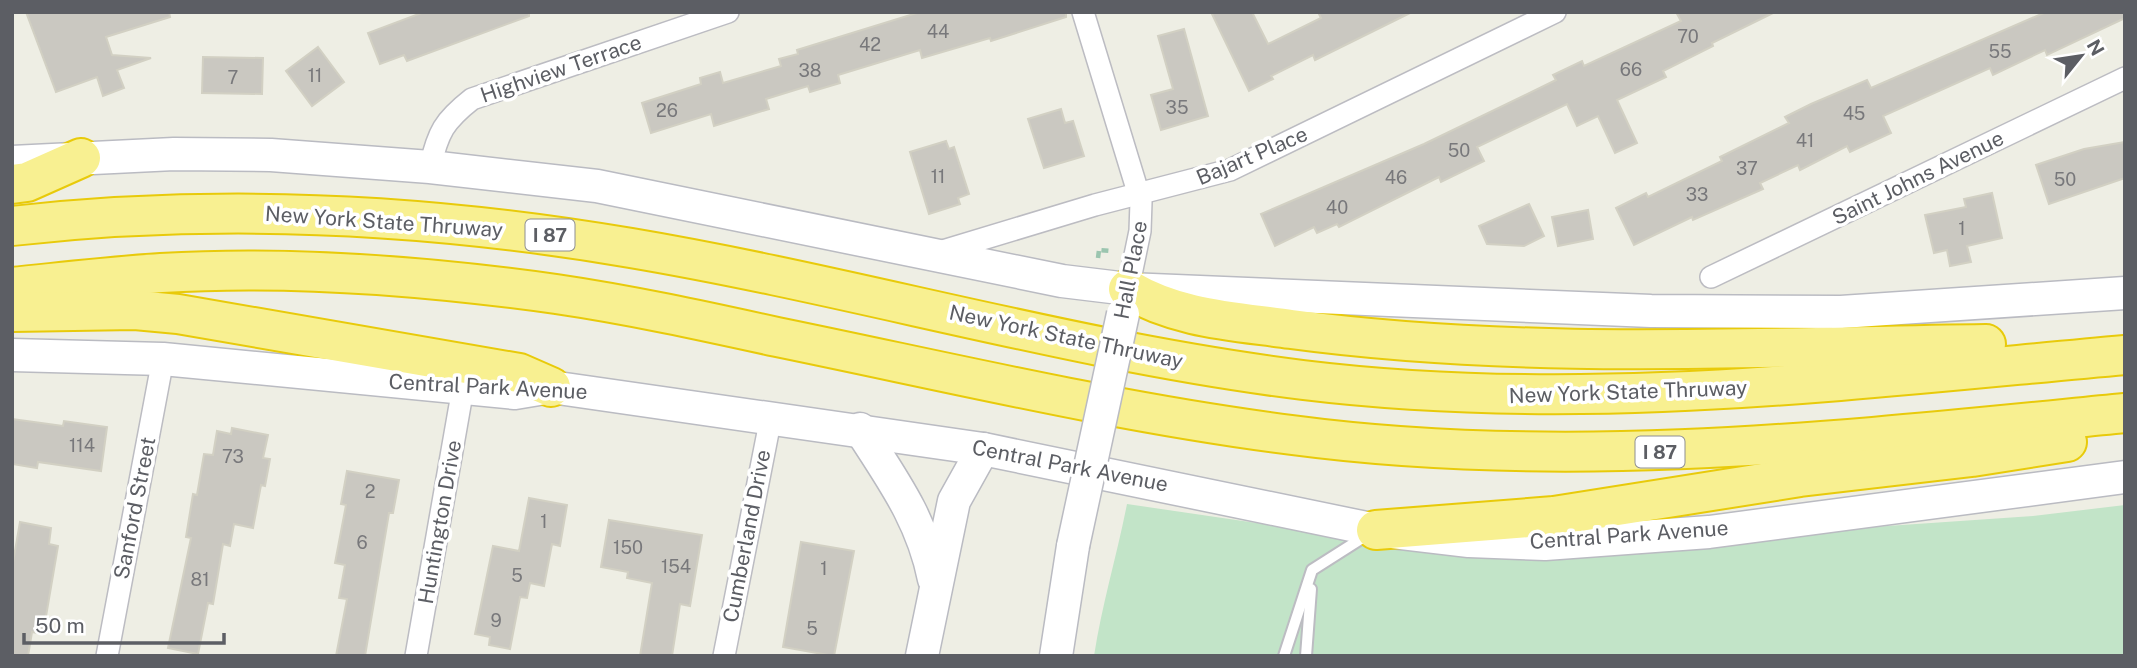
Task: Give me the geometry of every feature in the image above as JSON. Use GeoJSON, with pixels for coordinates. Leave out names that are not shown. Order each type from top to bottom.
{"type":"FeatureCollection","features":[{"type":"Feature","properties":{"kind":"highway"},"geometry":{"type":"LineString","coordinates":[[12,184],[27,181],[81,159]]}},
{"type":"Feature","properties":{"kind":"highway","name":"New York State Thruway"},"geometry":{"type":"LineString","coordinates":[[12,226],[149,215],[250,213],[362,216],[540,233],[634,248],[1078,342],[1205,365],[1397,390],[1590,397],[1688,393],[2125,355]]}},
{"type":"Feature","properties":{"kind":"highway","name":"I 87"},"geometry":{"type":"LineString","coordinates":[[12,287],[164,273],[240,272],[361,274],[461,282],[659,312],[1196,421],[1381,445],[1489,453],[1682,452],[2125,413]]}},
{"type":"Feature","properties":{"kind":"highway"},"geometry":{"type":"LineString","coordinates":[[1125,301],[1146,299],[1184,313],[1340,335],[1452,345],[1734,348],[2125,343]]}},
{"type":"Feature","properties":{"kind":"highway"},"geometry":{"type":"LineString","coordinates":[[12,312],[135,310],[220,319],[519,373],[551,387]]}},
{"type":"Feature","properties":{"kind":"highway"},"geometry":{"type":"LineString","coordinates":[[1376,530],[1554,516],[1800,477],[1972,457],[2125,431]]}},
{"type":"Feature","properties":{"kind":"main road"},"geometry":{"type":"LineString","coordinates":[[12,162],[174,154],[271,155],[430,167],[597,186],[1062,281],[1125,301],[1828,312],[2125,293]]}},
{"type":"Feature","properties":{"kind":"main road","name":"Hall Place"},"geometry":{"type":"LineString","coordinates":[[1056,656],[1073,546],[1125,301]]}},
{"type":"Feature","properties":{"kind":"main road","name":"Central Park Avenue"},"geometry":{"type":"LineString","coordinates":[[12,355],[163,359],[515,393],[551,387],[860,429],[983,449],[1376,530],[1469,541],[1545,544],[1709,532],[2125,477]]}},
{"type":"Feature","properties":{"kind":"main road"},"geometry":{"type":"LineString","coordinates":[[860,429],[914,513],[928,547],[935,583]]}},
{"type":"Feature","properties":{"kind":"main road"},"geometry":{"type":"LineString","coordinates":[[922,656],[954,501],[983,449]]}},
{"type":"Feature","properties":{"kind":"street","name":"Highview Terrace"},"geometry":{"type":"LineString","coordinates":[[430,167],[436,137],[451,116],[472,99],[728,12]]}},
{"type":"Feature","properties":{"kind":"street","name":"Hall Place"},"geometry":{"type":"LineString","coordinates":[[1083,12],[1139,194],[1142,221],[1125,301]]}},
{"type":"Feature","properties":{"kind":"street","name":"Bajart Place"},"geometry":{"type":"LineString","coordinates":[[932,254],[1230,170],[1555,12]]}},
{"type":"Feature","properties":{"kind":"street","name":"Saint Johns Avenue"},"geometry":{"type":"LineString","coordinates":[[1711,277],[2125,78]]}},
{"type":"Feature","properties":{"kind":"street","name":"Sanford Street"},"geometry":{"type":"LineString","coordinates":[[107,656],[163,359]]}},
{"type":"Feature","properties":{"kind":"street","name":"Huntington Drive"},"geometry":{"type":"LineString","coordinates":[[416,656],[463,388]]}},
{"type":"Feature","properties":{"kind":"street","name":"Cumberland Drive"},"geometry":{"type":"LineString","coordinates":[[724,656],[771,417]]}},
{"type":"Feature","properties":{"kind":"lane"},"geometry":{"type":"LineString","coordinates":[[1284,656],[1312,570],[1376,530]]}},
{"type":"Feature","properties":{"kind":"lane"},"geometry":{"type":"LineString","coordinates":[[1306,656],[1312,570]]}},
{"type":"Feature","properties":{"kind":"path"},"geometry":{"type":"LineString","coordinates":[[1098,259],[1099,250],[1110,251]]}},
{"type":"Feature","properties":{"kind":"green space"},"geometry":{"type":"Polygon","coordinates":[[[1127,504],[1331,534],[1505,552],[2033,516],[2125,505],[2125,656],[1094,656],[1127,504]]]}},
{"type":"Feature","properties":{"kind":"building"},"geometry":{"type":"Polygon","coordinates":[[[26,12],[169,12],[170,17],[106,37],[112,55],[151,58],[117,70],[124,88],[103,96],[97,77],[56,92],[26,12]]]}},
{"type":"Feature","properties":{"kind":"building"},"geometry":{"type":"Polygon","coordinates":[[[424,12],[529,12],[529,16],[407,61],[404,55],[380,64],[368,33],[424,12]]]}},
{"type":"Feature","properties":{"kind":"building"},"geometry":{"type":"Polygon","coordinates":[[[920,12],[1066,12],[1066,17],[991,41],[990,38],[922,58],[920,50],[838,75],[840,83],[810,92],[808,86],[766,99],[769,109],[714,126],[711,114],[651,133],[642,103],[701,84],[700,78],[720,72],[723,83],[781,66],[779,59],[798,54],[797,50],[920,12]]]}},
{"type":"Feature","properties":{"kind":"building"},"geometry":{"type":"Polygon","coordinates":[[[1211,12],[1252,12],[1268,44],[1321,18],[1318,12],[1412,12],[1315,60],[1313,55],[1271,76],[1273,79],[1249,91],[1211,12]]]}},
{"type":"Feature","properties":{"kind":"building"},"geometry":{"type":"Polygon","coordinates":[[[1676,12],[1775,12],[1663,71],[1666,77],[1617,100],[1637,143],[1615,153],[1598,116],[1577,126],[1567,104],[1477,147],[1484,161],[1441,182],[1439,177],[1339,227],[1337,224],[1317,233],[1314,227],[1275,246],[1261,214],[1424,144],[1556,80],[1553,75],[1582,61],[1584,66],[1681,21],[1676,12]]]}},
{"type":"Feature","properties":{"kind":"building"},"geometry":{"type":"Polygon","coordinates":[[[2046,12],[2125,12],[2125,18],[2047,55],[2045,50],[1993,75],[1990,68],[1883,116],[1891,133],[1850,152],[1847,146],[1800,170],[1798,165],[1760,183],[1763,189],[1693,220],[1692,217],[1634,245],[1616,208],[1646,193],[1648,197],[1722,161],[1720,157],[1789,123],[1785,117],[1811,104],[1867,80],[1871,88],[2046,12]]]}},
{"type":"Feature","properties":{"kind":"building"},"geometry":{"type":"Polygon","coordinates":[[[1184,29],[1208,116],[1161,130],[1151,95],[1173,89],[1158,36],[1184,29]]]}},
{"type":"Feature","properties":{"kind":"building"},"geometry":{"type":"Polygon","coordinates":[[[318,47],[344,82],[312,106],[286,71],[318,47]]]}},
{"type":"Feature","properties":{"kind":"building"},"geometry":{"type":"Polygon","coordinates":[[[203,57],[263,58],[262,94],[202,93],[203,57]]]}},
{"type":"Feature","properties":{"kind":"building"},"geometry":{"type":"Polygon","coordinates":[[[1061,109],[1065,123],[1073,121],[1084,156],[1044,168],[1028,119],[1061,109]]]}},
{"type":"Feature","properties":{"kind":"building"},"geometry":{"type":"Polygon","coordinates":[[[946,141],[949,149],[954,147],[969,194],[958,198],[960,204],[929,214],[910,152],[946,141]]]}},
{"type":"Feature","properties":{"kind":"building"},"geometry":{"type":"Polygon","coordinates":[[[2125,142],[2125,178],[2049,204],[2036,165],[2084,149],[2125,142]]]}},
{"type":"Feature","properties":{"kind":"building"},"geometry":{"type":"Polygon","coordinates":[[[1992,193],[2002,238],[1967,246],[1971,262],[1950,266],[1947,250],[1934,253],[1925,215],[1966,207],[1964,199],[1992,193]]]}},
{"type":"Feature","properties":{"kind":"building"},"geometry":{"type":"Polygon","coordinates":[[[1529,204],[1544,236],[1524,246],[1487,244],[1479,226],[1529,204]]]}},
{"type":"Feature","properties":{"kind":"building"},"geometry":{"type":"Polygon","coordinates":[[[1588,210],[1593,239],[1558,246],[1552,217],[1588,210]]]}},
{"type":"Feature","properties":{"kind":"building"},"geometry":{"type":"Polygon","coordinates":[[[12,419],[63,426],[64,421],[107,427],[101,471],[38,462],[37,468],[12,464],[12,419]]]}},
{"type":"Feature","properties":{"kind":"building"},"geometry":{"type":"Polygon","coordinates":[[[232,428],[268,435],[263,458],[270,459],[265,486],[261,485],[253,528],[234,524],[230,546],[223,544],[213,604],[208,603],[198,654],[168,648],[191,538],[186,537],[193,494],[197,495],[204,454],[213,455],[217,431],[231,434],[232,428]]]}},
{"type":"Feature","properties":{"kind":"building"},"geometry":{"type":"Polygon","coordinates":[[[347,471],[399,480],[393,513],[389,513],[365,656],[336,656],[347,599],[339,598],[345,565],[335,563],[346,505],[341,504],[347,471]]]}},
{"type":"Feature","properties":{"kind":"building"},"geometry":{"type":"Polygon","coordinates":[[[529,498],[567,505],[560,546],[552,544],[544,586],[530,583],[527,598],[520,597],[510,649],[489,645],[490,637],[475,634],[493,546],[519,551],[529,498]]]}},
{"type":"Feature","properties":{"kind":"building"},"geometry":{"type":"Polygon","coordinates":[[[609,520],[702,535],[690,606],[680,604],[672,656],[640,656],[652,583],[627,578],[628,572],[601,567],[609,520]]]}},
{"type":"Feature","properties":{"kind":"building"},"geometry":{"type":"Polygon","coordinates":[[[20,522],[51,528],[49,544],[58,546],[43,634],[32,632],[28,656],[12,656],[12,568],[20,522]]]}},
{"type":"Feature","properties":{"kind":"building"},"geometry":{"type":"Polygon","coordinates":[[[801,542],[854,551],[834,656],[783,647],[801,542]]]}}]}
